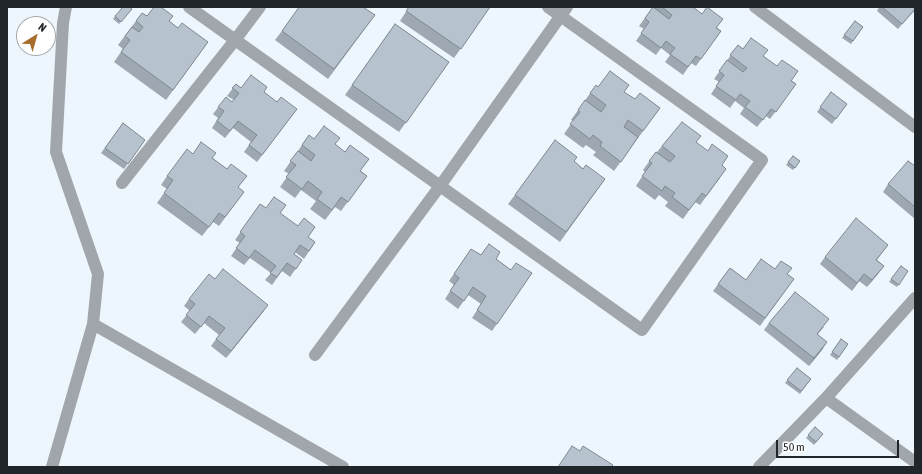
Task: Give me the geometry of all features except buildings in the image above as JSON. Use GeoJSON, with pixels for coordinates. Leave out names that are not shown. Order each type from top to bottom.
{"type":"FeatureCollection","features":[{"type":"Feature","properties":{"kind":"street"},"geometry":{"type":"LineString","coordinates":[[52,467],[93,324],[98,274],[56,152],[62,22],[66,7]]}},
{"type":"Feature","properties":{"kind":"street"},"geometry":{"type":"LineString","coordinates":[[189,7],[642,330],[762,160],[564,11],[548,7]]}},
{"type":"Feature","properties":{"kind":"street"},"geometry":{"type":"LineString","coordinates":[[122,182],[260,7]]}},
{"type":"Feature","properties":{"kind":"street"},"geometry":{"type":"LineString","coordinates":[[755,7],[915,127]]}},
{"type":"Feature","properties":{"kind":"street"},"geometry":{"type":"LineString","coordinates":[[315,355],[440,186],[564,11]]}},
{"type":"Feature","properties":{"kind":"street"},"geometry":{"type":"LineString","coordinates":[[759,467],[826,398],[915,298]]}},
{"type":"Feature","properties":{"kind":"street"},"geometry":{"type":"LineString","coordinates":[[93,324],[343,467]]}},
{"type":"Feature","properties":{"kind":"street"},"geometry":{"type":"LineString","coordinates":[[826,398],[915,462]]}}]}
